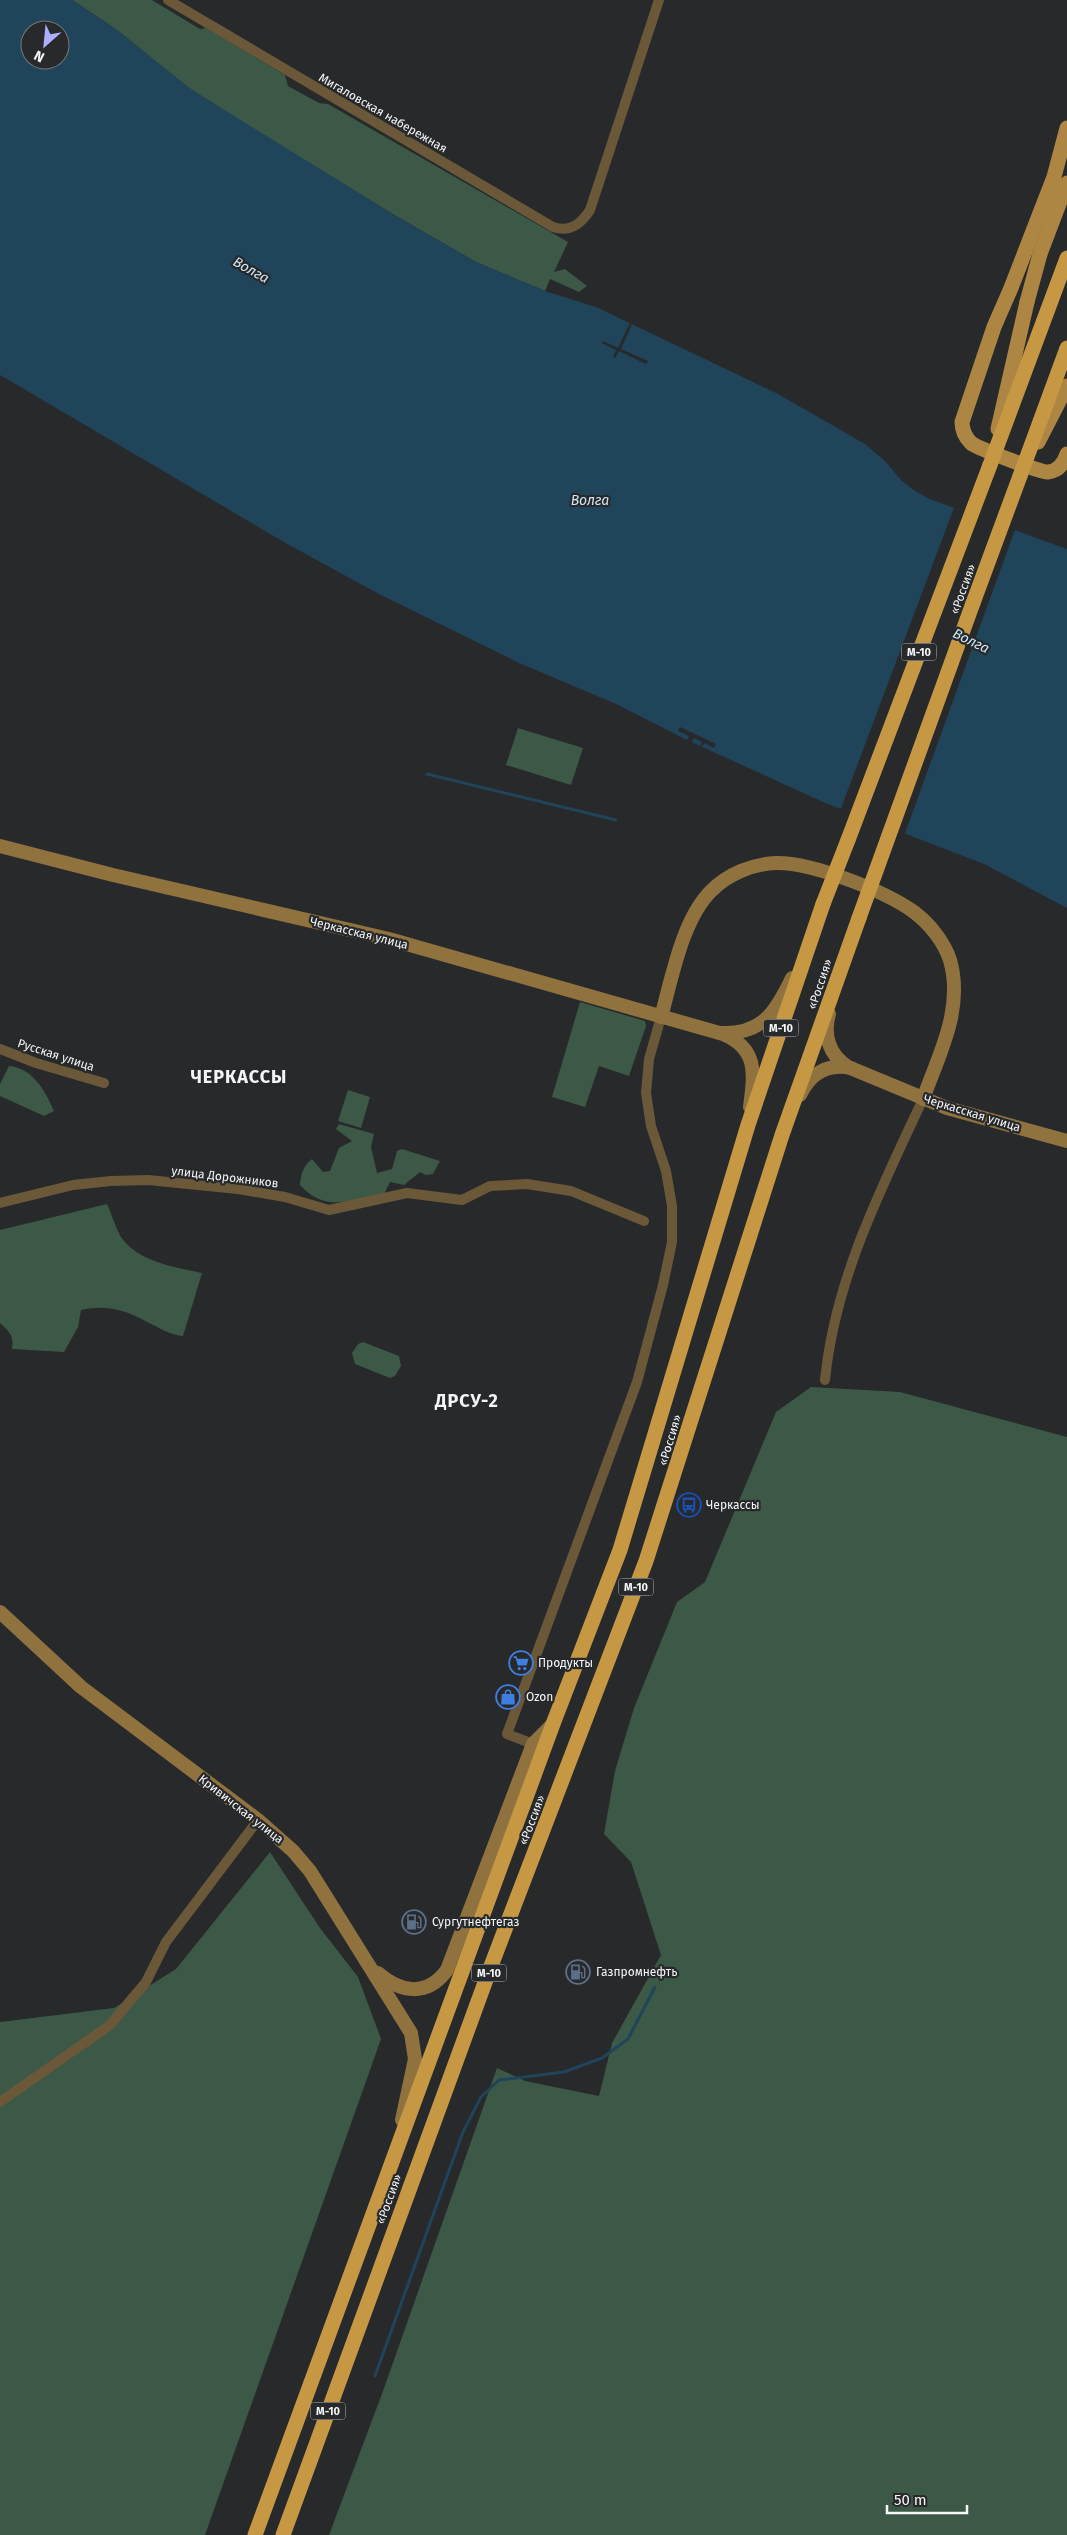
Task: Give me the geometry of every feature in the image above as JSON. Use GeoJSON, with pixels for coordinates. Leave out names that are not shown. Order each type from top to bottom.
{"type":"FeatureCollection","features":[{"type":"Feature","properties":{"kind":"highway","name":"«Россия»"},"geometry":{"type":"LineString","coordinates":[[255,2535],[553,1724],[620,1550],[748,1125],[823,904],[1067,258]]}},
{"type":"Feature","properties":{"kind":"highway","name":"«Россия»"},"geometry":{"type":"LineString","coordinates":[[283,2535],[491,1966],[646,1561],[782,1135],[1067,348]]}},
{"type":"Feature","properties":{"kind":"main road"},"geometry":{"type":"LineString","coordinates":[[1067,128],[1054,177],[994,327],[962,422],[965,435],[974,445],[1040,471],[1050,472],[1059,468],[1067,454]]}},
{"type":"Feature","properties":{"kind":"main road"},"geometry":{"type":"LineString","coordinates":[[990,465],[1027,302],[1040,254],[1067,183]]}},
{"type":"Feature","properties":{"kind":"main road"},"geometry":{"type":"LineString","coordinates":[[1020,476],[1067,386]]}},
{"type":"Feature","properties":{"kind":"street","name":"Мигаловская набережная"},"geometry":{"type":"LineString","coordinates":[[168,0],[553,227],[569,229],[577,226],[590,210],[659,0]]}},
{"type":"Feature","properties":{"kind":"street","name":"Черкасская улица"},"geometry":{"type":"LineString","coordinates":[[0,846],[114,875],[389,939],[714,1032],[737,1043],[752,1063],[754,1071],[748,1125]]}},
{"type":"Feature","properties":{"kind":"street"},"geometry":{"type":"LineString","coordinates":[[533,1744],[507,1734],[637,1382],[663,1285],[672,1242],[673,1218],[670,1189],[651,1126],[646,1092],[649,1059],[660,1017],[692,919],[702,901],[716,886],[740,871],[766,864],[791,864],[830,874],[910,909],[932,929],[945,949],[954,983],[954,1008],[923,1099],[850,1265],[829,1343],[825,1380]]}},
{"type":"Feature","properties":{"kind":"street","name":"Черкасская улица"},"geometry":{"type":"LineString","coordinates":[[714,1032],[744,1031],[769,1017],[783,998],[814,931]]}},
{"type":"Feature","properties":{"kind":"street","name":"Черкасская улица"},"geometry":{"type":"LineString","coordinates":[[849,946],[826,1032],[835,1056],[852,1069],[947,1108],[1067,1141]]}},
{"type":"Feature","properties":{"kind":"street","name":"Русская улица"},"geometry":{"type":"LineString","coordinates":[[0,1049],[36,1063],[104,1083]]}},
{"type":"Feature","properties":{"kind":"street","name":"Черкасская улица"},"geometry":{"type":"LineString","coordinates":[[782,1135],[803,1089],[813,1076],[831,1067],[852,1069]]}},
{"type":"Feature","properties":{"kind":"street","name":"улица Дорожников"},"geometry":{"type":"LineString","coordinates":[[0,1203],[73,1185],[148,1180],[245,1190],[285,1197],[329,1210],[407,1193],[462,1200],[490,1186],[527,1184],[571,1191],[644,1221]]}},
{"type":"Feature","properties":{"kind":"street","name":"Кривичская улица"},"geometry":{"type":"LineString","coordinates":[[0,1612],[81,1687],[258,1820],[287,1845],[310,1870],[408,2028],[414,2046],[414,2065],[397,2148]]}},
{"type":"Feature","properties":{"kind":"street"},"geometry":{"type":"LineString","coordinates":[[368,1964],[389,1983],[408,1989],[428,1986],[447,1970],[533,1744],[553,1724]]}},
{"type":"Feature","properties":{"kind":"street"},"geometry":{"type":"LineString","coordinates":[[0,2102],[110,2025],[146,1982],[166,1942],[258,1820]]}},
{"type":"Feature","properties":{"kind":"green space"},"geometry":{"type":"Polygon","coordinates":[[[72,0],[152,0],[200,29],[206,28],[285,75],[288,86],[319,103],[328,104],[568,242],[554,272],[565,269],[587,286],[579,292],[550,279],[545,291],[476,262],[396,216],[189,88],[117,30],[72,0]]]}},
{"type":"Feature","properties":{"kind":"green space"},"geometry":{"type":"Polygon","coordinates":[[[518,728],[583,748],[571,785],[506,765],[518,728]]]}},
{"type":"Feature","properties":{"kind":"green space"},"geometry":{"type":"Polygon","coordinates":[[[580,1002],[645,1021],[646,1026],[629,1076],[599,1066],[585,1107],[552,1097],[580,1002]]]}},
{"type":"Feature","properties":{"kind":"green space"},"geometry":{"type":"Polygon","coordinates":[[[9,1066],[25,1071],[37,1082],[47,1096],[54,1111],[44,1116],[0,1096],[0,1084],[9,1066]]]}},
{"type":"Feature","properties":{"kind":"green space"},"geometry":{"type":"Polygon","coordinates":[[[348,1090],[370,1097],[361,1128],[338,1121],[348,1090]]]}},
{"type":"Feature","properties":{"kind":"green space"},"geometry":{"type":"Polygon","coordinates":[[[339,1124],[374,1134],[371,1147],[377,1173],[392,1169],[397,1151],[402,1149],[440,1161],[433,1174],[426,1175],[420,1172],[404,1185],[390,1182],[384,1194],[339,1202],[319,1199],[300,1185],[302,1174],[306,1164],[312,1159],[323,1172],[330,1171],[339,1148],[352,1141],[336,1129],[339,1124]]]}},
{"type":"Feature","properties":{"kind":"green space"},"geometry":{"type":"Polygon","coordinates":[[[107,1204],[121,1237],[137,1252],[158,1262],[202,1273],[183,1336],[175,1335],[118,1310],[91,1308],[81,1310],[78,1327],[64,1352],[12,1349],[10,1334],[0,1323],[0,1230],[107,1204]]]}},
{"type":"Feature","properties":{"kind":"green space"},"geometry":{"type":"Polygon","coordinates":[[[363,1342],[399,1356],[401,1366],[395,1376],[390,1378],[355,1364],[352,1353],[358,1344],[363,1342]]]}},
{"type":"Feature","properties":{"kind":"green space"},"geometry":{"type":"Polygon","coordinates":[[[811,1387],[900,1392],[1067,1437],[1067,2535],[329,2535],[383,2391],[497,2068],[525,2081],[599,2096],[612,2043],[661,1955],[631,1862],[604,1834],[615,1771],[634,1708],[677,1602],[705,1582],[776,1412],[811,1387]]]}},
{"type":"Feature","properties":{"kind":"green space"},"geometry":{"type":"Polygon","coordinates":[[[270,1852],[320,1928],[358,1977],[381,2039],[205,2535],[0,2535],[0,2022],[114,2008],[176,1969],[270,1852]]]}},
{"type":"Feature","properties":{"kind":"water","name":"Волга"},"geometry":{"type":"Polygon","coordinates":[[[0,0],[72,0],[117,30],[189,88],[396,216],[476,262],[545,291],[596,307],[778,394],[865,444],[885,461],[902,481],[930,499],[1067,549],[1067,908],[984,864],[823,802],[687,740],[616,704],[519,663],[379,594],[289,545],[0,375],[0,0]]]}},
{"type":"Feature","properties":{"kind":"pier"},"geometry":{"type":"Polygon","coordinates":[[[630,323],[632,324],[621,349],[648,361],[646,364],[619,351],[615,358],[613,357],[616,350],[602,343],[603,341],[618,348],[630,323]]]}},
{"type":"Feature","properties":{"kind":"pier"},"geometry":{"type":"Polygon","coordinates":[[[955,505],[1016,527],[904,836],[840,811],[955,505]]]}},
{"type":"Feature","properties":{"kind":"pier"},"geometry":{"type":"Polygon","coordinates":[[[680,727],[716,744],[714,748],[704,743],[702,747],[700,746],[702,742],[694,738],[692,742],[687,740],[689,736],[678,731],[680,727]]]}},
{"type":"Feature","properties":{"kind":"waterway"},"geometry":{"type":"LineString","coordinates":[[427,774],[616,820]]}},
{"type":"Feature","properties":{"kind":"waterway"},"geometry":{"type":"LineString","coordinates":[[375,2376],[463,2132],[481,2097],[499,2080],[564,2072],[602,2058],[628,2039],[655,1987]]}},
{"type":"Feature","properties":{"kind":"place","name":"Черкассы"},"geometry":{"type":"Point","coordinates":[689,1505]}},
{"type":"Feature","properties":{"kind":"place","name":"Продукты"},"geometry":{"type":"Point","coordinates":[521,1663]}},
{"type":"Feature","properties":{"kind":"place","name":"Ozon"},"geometry":{"type":"Point","coordinates":[508,1697]}},
{"type":"Feature","properties":{"kind":"place","name":"Сургутнефтегаз"},"geometry":{"type":"Point","coordinates":[414,1922]}},
{"type":"Feature","properties":{"kind":"place","name":"Газпромнефть"},"geometry":{"type":"Point","coordinates":[578,1972]}},
{"type":"Feature","properties":{"kind":"district","name":"ЧЕРКАССЫ"},"geometry":{"type":"Point","coordinates":[239,1077]}},
{"type":"Feature","properties":{"kind":"district","name":"ДРСУ-2"},"geometry":{"type":"Point","coordinates":[467,1401]}}]}
